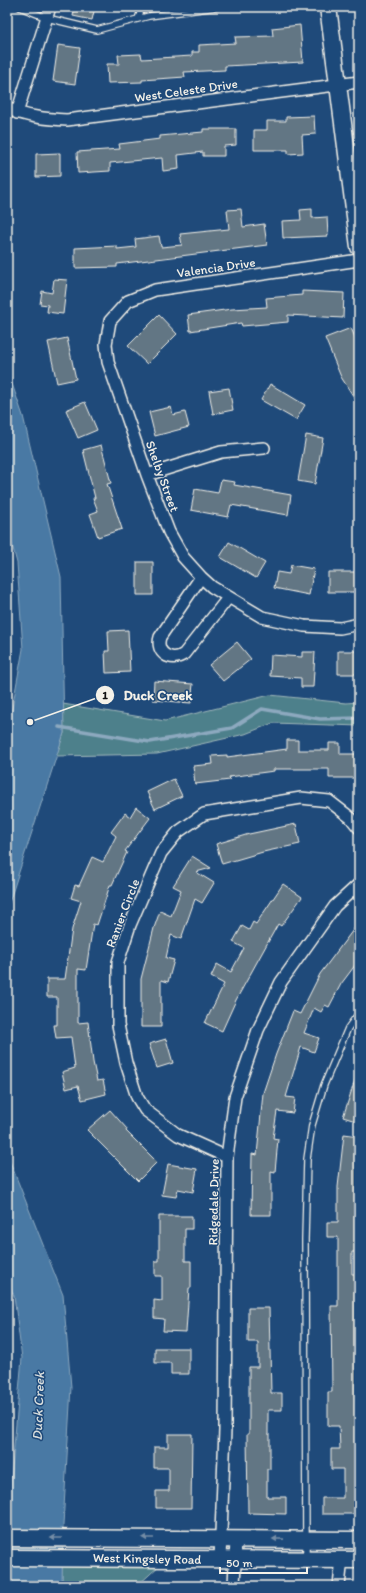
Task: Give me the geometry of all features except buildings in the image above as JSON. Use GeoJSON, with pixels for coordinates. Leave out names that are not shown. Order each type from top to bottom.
{"type":"FeatureCollection","features":[{"type":"Feature","properties":{"kind":"main road"},"geometry":{"type":"LineString","coordinates":[[328,7],[354,176],[359,247]]}},
{"type":"Feature","properties":{"kind":"main road","name":"West Kingsley Road"},"geometry":{"type":"LineString","coordinates":[[7,1538],[359,1540]]}},
{"type":"Feature","properties":{"kind":"main road","name":"West Kingsley Road"},"geometry":{"type":"LineString","coordinates":[[7,1558],[93,1557],[359,1560]]}},
{"type":"Feature","properties":{"kind":"street"},"geometry":{"type":"LineString","coordinates":[[18,113],[48,12]]}},
{"type":"Feature","properties":{"kind":"street","name":"West Celeste Drive"},"geometry":{"type":"LineString","coordinates":[[7,108],[18,113],[40,118],[68,120],[359,82]]}},
{"type":"Feature","properties":{"kind":"street","name":"Valencia Drive"},"geometry":{"type":"LineString","coordinates":[[106,344],[110,321],[128,301],[155,290],[359,260]]}},
{"type":"Feature","properties":{"kind":"street","name":"Shelby Street"},"geometry":{"type":"LineString","coordinates":[[106,344],[108,362],[147,475],[169,532],[183,557],[201,577],[228,598],[262,617],[304,626],[340,628],[359,624]]}},
{"type":"Feature","properties":{"kind":"street"},"geometry":{"type":"LineString","coordinates":[[147,475],[220,452],[264,448]]}},
{"type":"Feature","properties":{"kind":"street"},"geometry":{"type":"LineString","coordinates":[[201,577],[160,637],[159,646],[163,654],[176,658],[184,654],[228,598]]}},
{"type":"Feature","properties":{"kind":"street","name":"Ranier Circle"},"geometry":{"type":"LineString","coordinates":[[227,1157],[178,1135],[145,1110],[137,1097],[126,1063],[118,1025],[118,962],[130,925],[161,853],[178,832],[204,814],[301,798],[329,801],[351,818],[359,828]]}},
{"type":"Feature","properties":{"kind":"street","name":"Ridgedale Drive"},"geometry":{"type":"LineString","coordinates":[[234,1586],[228,1559],[225,1430],[227,1157],[235,1097],[258,1030],[281,982],[305,946],[335,906],[359,884]]}},
{"type":"Feature","properties":{"kind":"street"},"geometry":{"type":"LineString","coordinates":[[339,1586],[342,1560]]}},
{"type":"Feature","properties":{"kind":"lane"},"geometry":{"type":"LineString","coordinates":[[20,7],[48,12],[97,30],[149,16],[217,7]]}},
{"type":"Feature","properties":{"kind":"lane"},"geometry":{"type":"LineString","coordinates":[[138,19],[142,7]]}},
{"type":"Feature","properties":{"kind":"lane"},"geometry":{"type":"LineString","coordinates":[[306,1559],[305,1239],[307,1159],[312,1125],[324,1085],[348,1028],[359,1013]]}},
{"type":"Feature","properties":{"kind":"green space"},"geometry":{"type":"Polygon","coordinates":[[[270,695],[346,703],[359,702],[359,726],[273,723],[245,734],[157,754],[56,756],[64,733],[63,704],[165,721],[270,695]]]}},
{"type":"Feature","properties":{"kind":"green space"},"geometry":{"type":"Polygon","coordinates":[[[7,1563],[161,1564],[137,1586],[7,1586],[7,1563]]]}},
{"type":"Feature","properties":{"kind":"water"},"geometry":{"type":"Polygon","coordinates":[[[7,369],[23,416],[61,577],[64,733],[7,909],[7,736],[23,649],[17,563],[7,526],[7,369]]]}},
{"type":"Feature","properties":{"kind":"water"},"geometry":{"type":"Polygon","coordinates":[[[7,1154],[63,1295],[71,1387],[63,1525],[62,1586],[8,1586],[7,1524],[22,1358],[14,1296],[7,1279],[7,1154]]]}},
{"type":"Feature","properties":{"kind":"waterway"},"geometry":{"type":"LineString","coordinates":[[59,727],[150,742],[232,728],[262,709],[320,719],[359,718]]}},
{"type":"Feature","properties":{"kind":"place","name":"Duck Creek"},"geometry":{"type":"Point","coordinates":[30,722]}}]}
